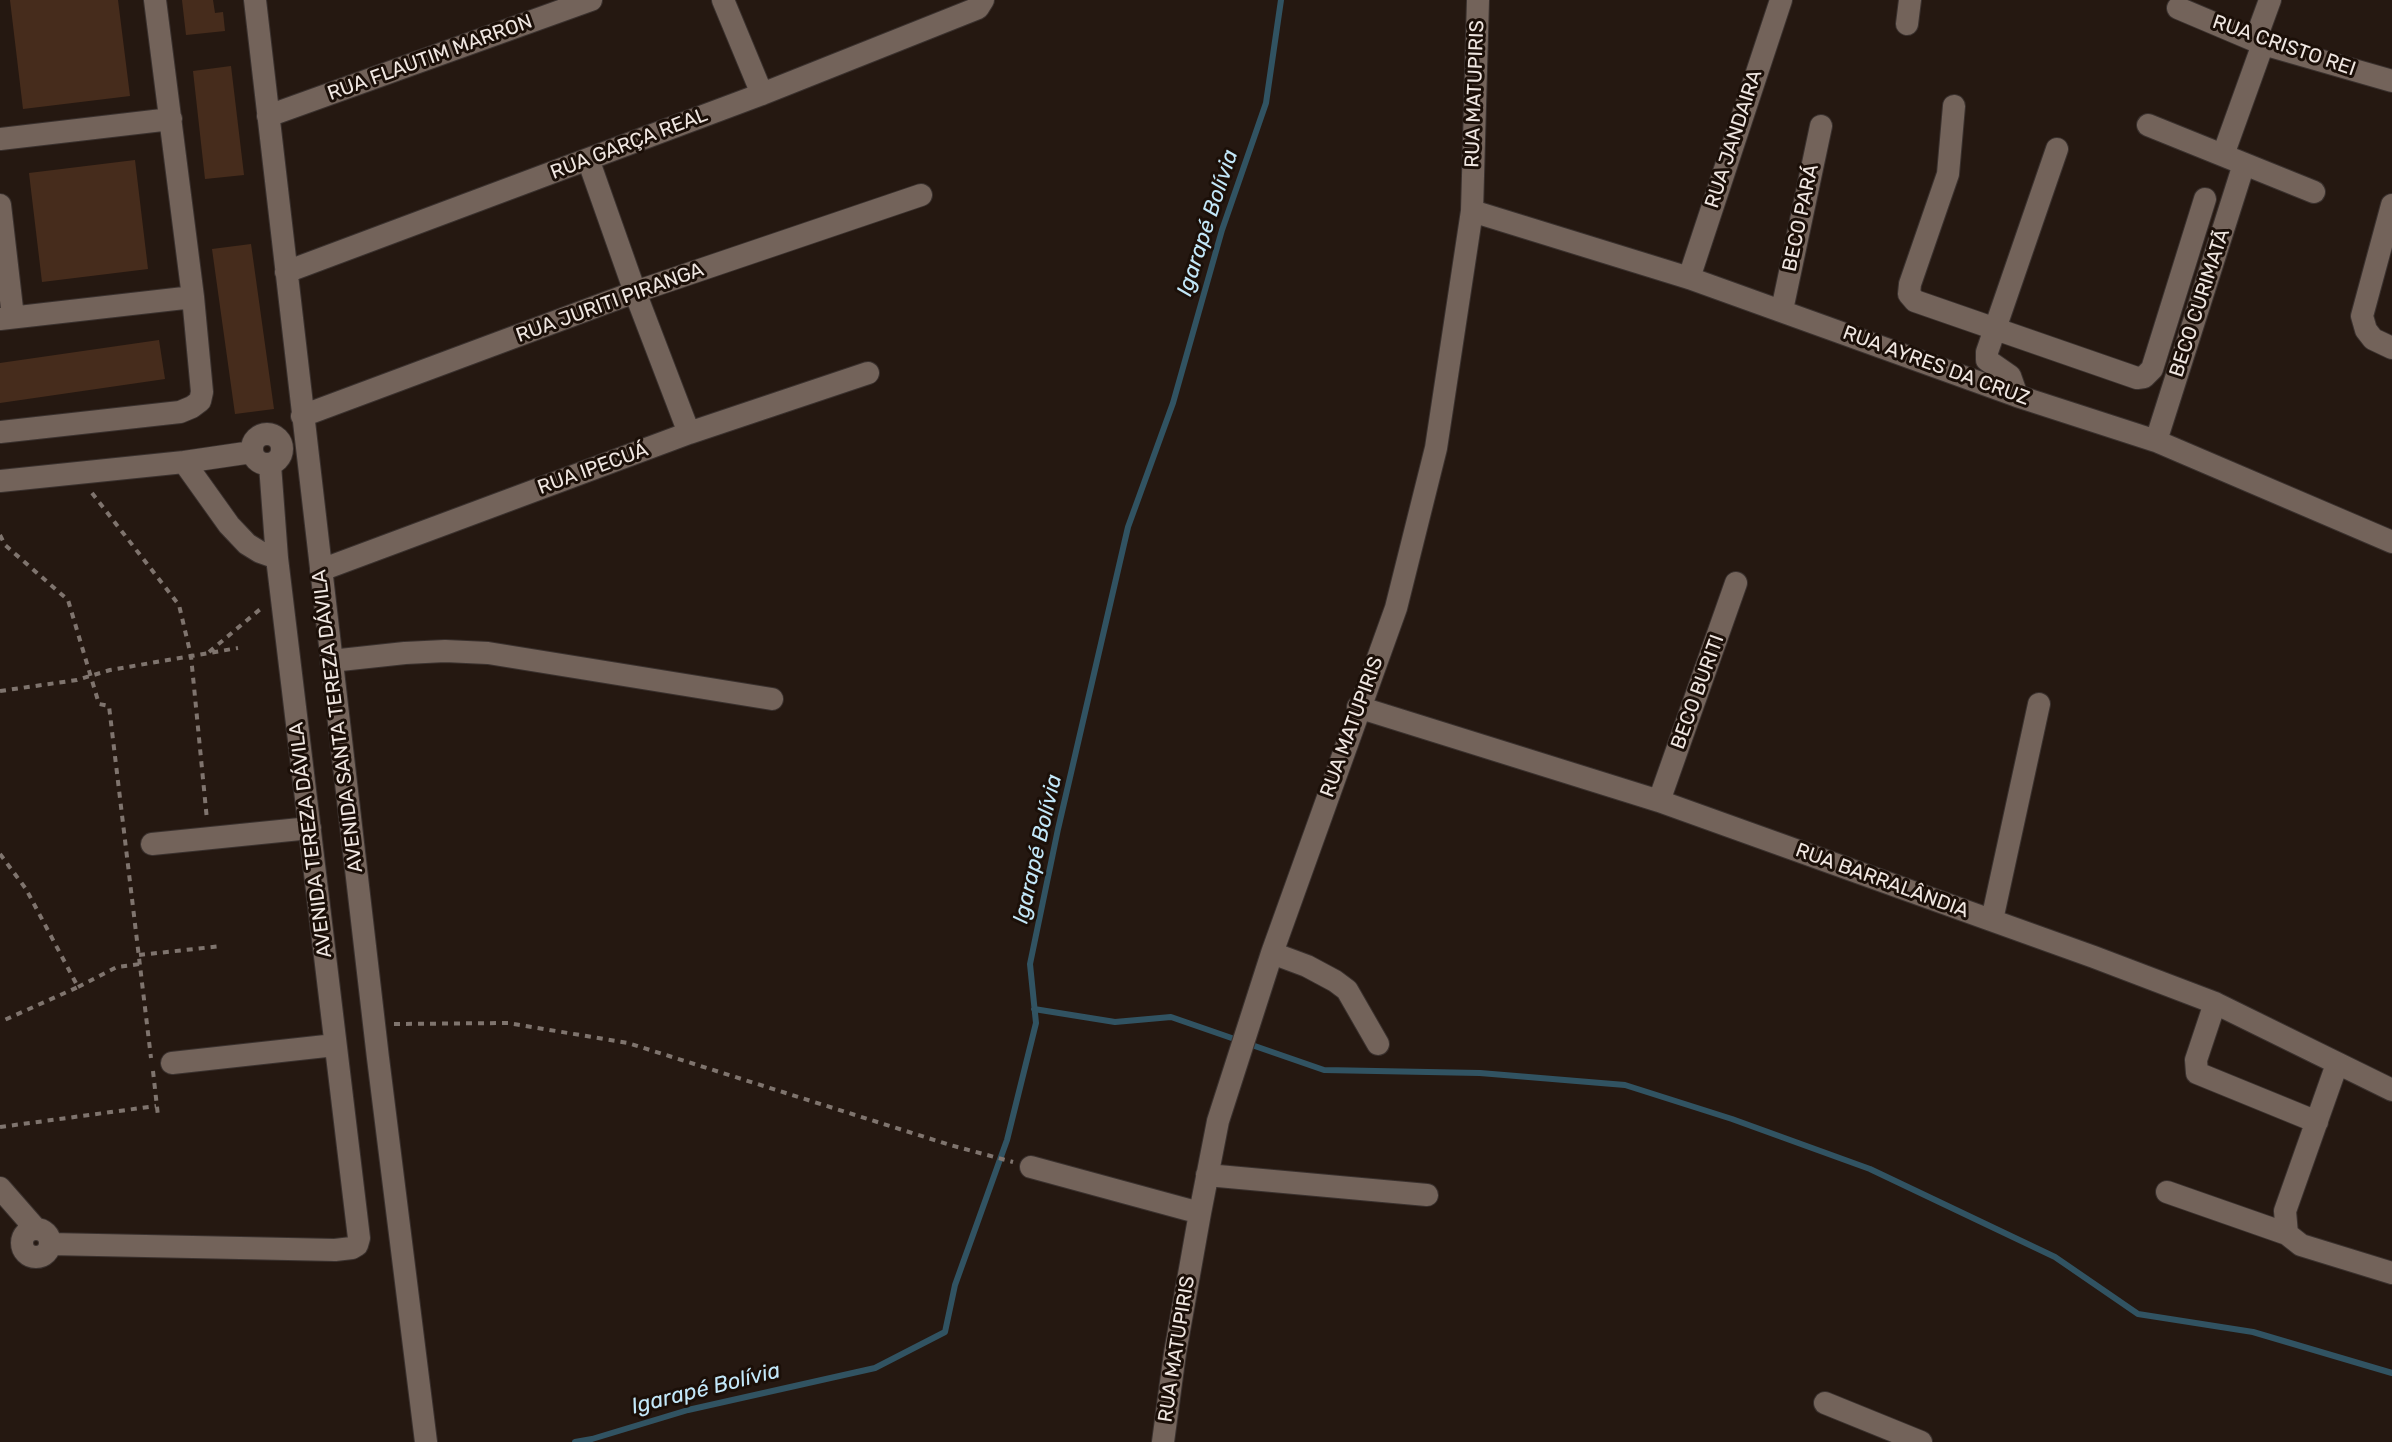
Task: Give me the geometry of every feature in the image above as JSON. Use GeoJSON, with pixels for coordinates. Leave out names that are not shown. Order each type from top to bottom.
{"type":"FeatureCollection","features":[{"type":"Feature","properties":{"kind":"street"},"geometry":{"type":"LineString","coordinates":[[0,432],[180,412],[200,401],[202,392],[193,297],[155,0]]}},
{"type":"Feature","properties":{"kind":"street","name":"AVENIDA SANTA TEREZA DÁVILA"},"geometry":{"type":"LineString","coordinates":[[255,0],[374,1024],[425,1433]]}},
{"type":"Feature","properties":{"kind":"street","name":"RUA FLAUTIM MARRON"},"geometry":{"type":"LineString","coordinates":[[268,116],[591,0]]}},
{"type":"Feature","properties":{"kind":"street"},"geometry":{"type":"LineString","coordinates":[[723,0],[762,94]]}},
{"type":"Feature","properties":{"kind":"street","name":"RUA MATUPIRIS"},"geometry":{"type":"LineString","coordinates":[[1163,1442],[1170,1384],[1218,1121],[1272,953],[1396,608],[1436,448],[1472,211],[1478,0]]}},
{"type":"Feature","properties":{"kind":"street","name":"RUA JANDAIRA"},"geometry":{"type":"LineString","coordinates":[[1689,278],[1781,0]]}},
{"type":"Feature","properties":{"kind":"street"},"geometry":{"type":"LineString","coordinates":[[1907,24],[1910,0]]}},
{"type":"Feature","properties":{"kind":"street"},"geometry":{"type":"LineString","coordinates":[[2223,155],[2270,0]]}},
{"type":"Feature","properties":{"kind":"street","name":"RUA GARÇA REAL"},"geometry":{"type":"LineString","coordinates":[[286,272],[762,94],[976,6]]}},
{"type":"Feature","properties":{"kind":"street","name":"RUA CRISTO REI"},"geometry":{"type":"LineString","coordinates":[[2178,8],[2259,42],[2392,81]]}},
{"type":"Feature","properties":{"kind":"street"},"geometry":{"type":"LineString","coordinates":[[1954,106],[1948,174],[1909,294],[1915,301],[2137,378],[2144,377],[2152,369],[2205,199]]}},
{"type":"Feature","properties":{"kind":"street"},"geometry":{"type":"LineString","coordinates":[[0,139],[171,119]]}},
{"type":"Feature","properties":{"kind":"street"},"geometry":{"type":"LineString","coordinates":[[2148,125],[2314,192]]}},
{"type":"Feature","properties":{"kind":"street","name":"BECO PARÁ"},"geometry":{"type":"LineString","coordinates":[[1782,310],[1821,126]]}},
{"type":"Feature","properties":{"kind":"street"},"geometry":{"type":"LineString","coordinates":[[2017,396],[2010,376],[1987,360],[1987,352],[2057,149]]}},
{"type":"Feature","properties":{"kind":"street"},"geometry":{"type":"LineString","coordinates":[[588,159],[689,433]]}},
{"type":"Feature","properties":{"kind":"street","name":"BECO CURIMATÃ"},"geometry":{"type":"LineString","coordinates":[[2156,441],[2244,164]]}},
{"type":"Feature","properties":{"kind":"street","name":"RUA JURITI PIRANGA"},"geometry":{"type":"LineString","coordinates":[[302,416],[635,292],[921,195]]}},
{"type":"Feature","properties":{"kind":"street"},"geometry":{"type":"LineString","coordinates":[[0,205],[7,318],[193,297]]}},
{"type":"Feature","properties":{"kind":"street"},"geometry":{"type":"LineString","coordinates":[[2392,205],[2389,230],[2362,316],[2366,330],[2373,339],[2392,348]]}},
{"type":"Feature","properties":{"kind":"street","name":"RUA AYRES DA CRUZ"},"geometry":{"type":"LineString","coordinates":[[1472,211],[1689,278],[2017,396],[2156,441],[2392,542]]}},
{"type":"Feature","properties":{"kind":"street","name":"RUA IPECUÁ"},"geometry":{"type":"LineString","coordinates":[[321,570],[689,433],[868,373]]}},
{"type":"Feature","properties":{"kind":"street","name":"AVENIDA TEREZA DÁVILA"},"geometry":{"type":"LineString","coordinates":[[0,1188],[42,1236],[335,1250],[357,1245],[359,1238],[277,558],[261,458],[184,462]]}},
{"type":"Feature","properties":{"kind":"street"},"geometry":{"type":"LineString","coordinates":[[0,481],[184,462],[229,525],[247,544],[277,558]]}},
{"type":"Feature","properties":{"kind":"street","name":"BECO BURITI"},"geometry":{"type":"LineString","coordinates":[[1659,801],[1736,583]]}},
{"type":"Feature","properties":{"kind":"street"},"geometry":{"type":"LineString","coordinates":[[331,661],[405,653],[488,653],[772,699]]}},
{"type":"Feature","properties":{"kind":"street"},"geometry":{"type":"LineString","coordinates":[[1992,920],[2039,704]]}},
{"type":"Feature","properties":{"kind":"street","name":"RUA BARRALÂNDIA"},"geometry":{"type":"LineString","coordinates":[[1358,707],[1659,801],[1992,920],[2215,1003],[2337,1064],[2390,1082]]}},
{"type":"Feature","properties":{"kind":"street"},"geometry":{"type":"LineString","coordinates":[[152,844],[310,828]]}},
{"type":"Feature","properties":{"kind":"street"},"geometry":{"type":"LineString","coordinates":[[1272,953],[1307,966],[1347,990],[1378,1044]]}},
{"type":"Feature","properties":{"kind":"street"},"geometry":{"type":"LineString","coordinates":[[2215,1003],[2196,1060],[2197,1073],[2317,1122]]}},
{"type":"Feature","properties":{"kind":"street"},"geometry":{"type":"LineString","coordinates":[[172,1063],[335,1045]]}},
{"type":"Feature","properties":{"kind":"street"},"geometry":{"type":"LineString","coordinates":[[2287,1234],[2285,1211],[2337,1064]]}},
{"type":"Feature","properties":{"kind":"street"},"geometry":{"type":"LineString","coordinates":[[1031,1167],[1200,1213]]}},
{"type":"Feature","properties":{"kind":"street"},"geometry":{"type":"LineString","coordinates":[[1207,1175],[1427,1195]]}},
{"type":"Feature","properties":{"kind":"street"},"geometry":{"type":"LineString","coordinates":[[2167,1192],[2287,1234],[2301,1245],[2392,1273]]}},
{"type":"Feature","properties":{"kind":"street"},"geometry":{"type":"LineString","coordinates":[[1825,1403],[1921,1442]]}},
{"type":"Feature","properties":{"kind":"path"},"geometry":{"type":"LineString","coordinates":[[76,473],[179,605],[191,656],[209,838]]}},
{"type":"Feature","properties":{"kind":"path"},"geometry":{"type":"LineString","coordinates":[[0,535],[5,545],[68,600],[99,704],[109,706],[158,1116]]}},
{"type":"Feature","properties":{"kind":"path"},"geometry":{"type":"LineString","coordinates":[[207,653],[281,592]]}},
{"type":"Feature","properties":{"kind":"path"},"geometry":{"type":"LineString","coordinates":[[0,691],[77,680],[110,670],[238,648]]}},
{"type":"Feature","properties":{"kind":"path"},"geometry":{"type":"LineString","coordinates":[[0,854],[26,889],[78,987]]}},
{"type":"Feature","properties":{"kind":"path"},"geometry":{"type":"LineString","coordinates":[[139,955],[222,946]]}},
{"type":"Feature","properties":{"kind":"path"},"geometry":{"type":"LineString","coordinates":[[0,1022],[117,967],[140,964]]}},
{"type":"Feature","properties":{"kind":"path"},"geometry":{"type":"LineString","coordinates":[[374,1024],[508,1023],[628,1043],[1031,1167]]}},
{"type":"Feature","properties":{"kind":"path"},"geometry":{"type":"LineString","coordinates":[[0,1127],[157,1106]]}},
{"type":"Feature","properties":{"kind":"building"},"geometry":{"type":"Polygon","coordinates":[[[10,0],[118,0],[130,96],[23,109],[10,0]]]}},
{"type":"Feature","properties":{"kind":"building"},"geometry":{"type":"Polygon","coordinates":[[[182,0],[213,0],[215,13],[223,12],[225,31],[186,35],[182,0]]]}},
{"type":"Feature","properties":{"kind":"building"},"geometry":{"type":"Polygon","coordinates":[[[231,66],[244,175],[205,179],[193,71],[231,66]]]}},
{"type":"Feature","properties":{"kind":"building"},"geometry":{"type":"Polygon","coordinates":[[[135,160],[148,269],[42,282],[29,173],[135,160]]]}},
{"type":"Feature","properties":{"kind":"building"},"geometry":{"type":"Polygon","coordinates":[[[251,244],[274,409],[235,414],[212,249],[251,244]]]}},
{"type":"Feature","properties":{"kind":"building"},"geometry":{"type":"Polygon","coordinates":[[[159,340],[165,379],[0,403],[0,363],[159,340]]]}},
{"type":"Feature","properties":{"kind":"waterway","name":"Igarapé Bolívia"},"geometry":{"type":"LineString","coordinates":[[575,1442],[688,1410],[875,1368],[945,1332],[955,1285],[1007,1140],[1036,1023],[1030,964],[1128,527],[1173,403],[1222,230],[1266,103],[1281,0]]}},
{"type":"Feature","properties":{"kind":"waterway"},"geometry":{"type":"LineString","coordinates":[[1034,1009],[1115,1022],[1171,1017],[1324,1070],[1480,1073],[1625,1085],[1732,1119],[1870,1169],[2055,1257],[2138,1314],[2253,1332],[2392,1373]]}}]}
